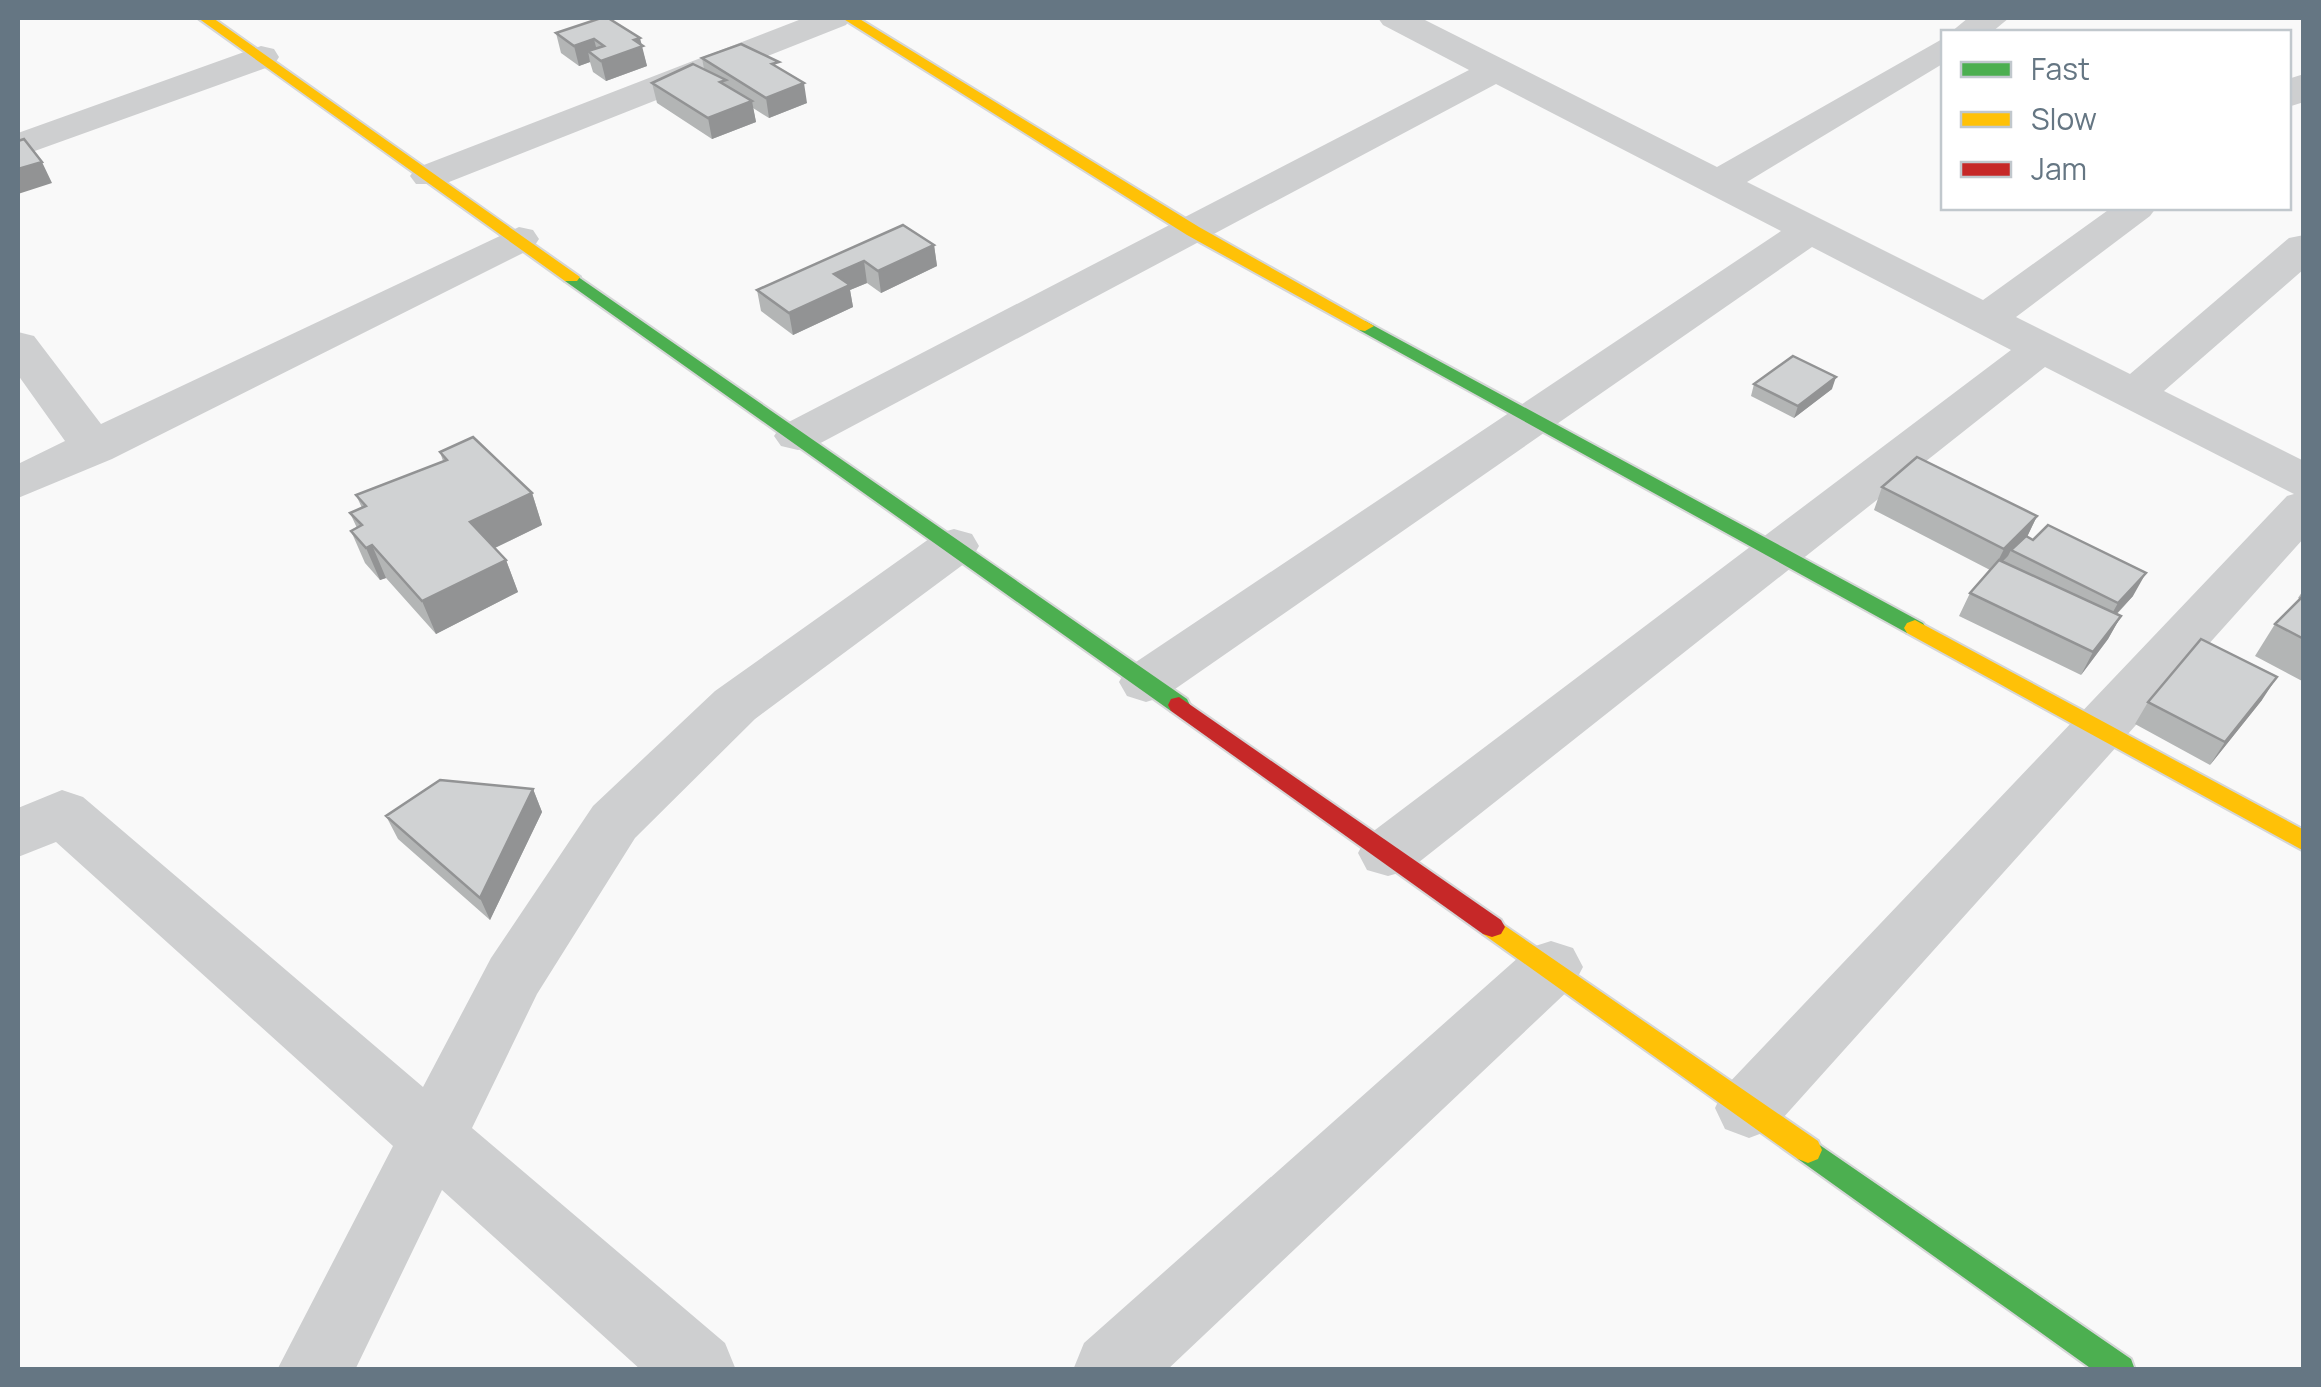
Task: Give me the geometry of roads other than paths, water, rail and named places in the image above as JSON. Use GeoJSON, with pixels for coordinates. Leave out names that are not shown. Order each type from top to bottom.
{"type":"FeatureCollection","features":[{"type":"Feature","properties":{"kind":"street"},"geometry":{"type":"LineString","coordinates":[[205,18],[2120,1370]]}},
{"type":"Feature","properties":{"kind":"street"},"geometry":{"type":"LineString","coordinates":[[430,176],[834,18]]}},
{"type":"Feature","properties":{"kind":"street"},"geometry":{"type":"LineString","coordinates":[[849,18],[1193,232],[2304,842]]}},
{"type":"Feature","properties":{"kind":"street"},"geometry":{"type":"LineString","coordinates":[[1395,18],[2304,481]]}},
{"type":"Feature","properties":{"kind":"street"},"geometry":{"type":"LineString","coordinates":[[1717,184],[1941,50]]}},
{"type":"Feature","properties":{"kind":"street"},"geometry":{"type":"LineString","coordinates":[[18,146],[260,56]]}},
{"type":"Feature","properties":{"kind":"street"},"geometry":{"type":"LineString","coordinates":[[798,436],[1193,232],[1497,69]]}},
{"type":"Feature","properties":{"kind":"street"},"geometry":{"type":"LineString","coordinates":[[1986,318],[2133,210]]}},
{"type":"Feature","properties":{"kind":"street"},"geometry":{"type":"LineString","coordinates":[[1146,682],[1810,230]]}},
{"type":"Feature","properties":{"kind":"street"},"geometry":{"type":"LineString","coordinates":[[18,483],[95,449],[519,239]]}},
{"type":"Feature","properties":{"kind":"street"},"geometry":{"type":"LineString","coordinates":[[2135,392],[2304,248]]}},
{"type":"Feature","properties":{"kind":"street"},"geometry":{"type":"LineString","coordinates":[[18,345],[95,449]]}},
{"type":"Feature","properties":{"kind":"street"},"geometry":{"type":"LineString","coordinates":[[1388,853],[2044,346]]}},
{"type":"Feature","properties":{"kind":"street"},"geometry":{"type":"LineString","coordinates":[[1749,1108],[2304,507]]}},
{"type":"Feature","properties":{"kind":"street"},"geometry":{"type":"LineString","coordinates":[[314,1370],[514,976],[614,822],[735,705],[954,546]]}},
{"type":"Feature","properties":{"kind":"street"},"geometry":{"type":"LineString","coordinates":[[18,834],[62,813],[698,1370]]}},
{"type":"Feature","properties":{"kind":"street"},"geometry":{"type":"LineString","coordinates":[[1111,1370],[1551,968]]}}]}
